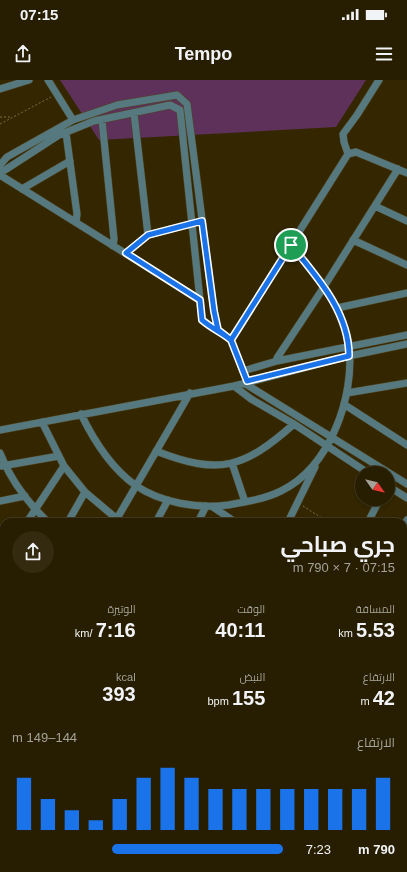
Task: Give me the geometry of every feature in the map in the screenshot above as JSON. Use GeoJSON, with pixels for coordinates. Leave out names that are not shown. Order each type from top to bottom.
{"type":"FeatureCollection","features":[{"type":"Feature","properties":{"kind":"street"},"geometry":{"type":"LineString","coordinates":[[0,89],[29,80]]}},
{"type":"Feature","properties":{"kind":"street"},"geometry":{"type":"LineString","coordinates":[[48,80],[73,120]]}},
{"type":"Feature","properties":{"kind":"street"},"geometry":{"type":"LineString","coordinates":[[348,154],[343,134],[358,115],[379,80]]}},
{"type":"Feature","properties":{"kind":"street"},"geometry":{"type":"LineString","coordinates":[[0,165],[7,157],[73,120],[124,104],[177,95],[185,101],[187,104],[214,311],[218,330]]}},
{"type":"Feature","properties":{"kind":"street"},"geometry":{"type":"LineString","coordinates":[[178,108],[185,101]]}},
{"type":"Feature","properties":{"kind":"street"},"geometry":{"type":"LineString","coordinates":[[0,171],[5,170],[66,133],[102,120],[170,105],[178,108],[180,110],[202,320],[212,329],[218,330],[231,340],[243,371],[245,382],[407,484]]}},
{"type":"Feature","properties":{"kind":"street"},"geometry":{"type":"LineString","coordinates":[[134,113],[148,235]]}},
{"type":"Feature","properties":{"kind":"street"},"geometry":{"type":"LineString","coordinates":[[102,120],[114,240],[113,246]]}},
{"type":"Feature","properties":{"kind":"street"},"geometry":{"type":"LineString","coordinates":[[66,133],[77,214],[76,222]]}},
{"type":"Feature","properties":{"kind":"street"},"geometry":{"type":"LineString","coordinates":[[231,340],[348,154],[356,152],[407,173]]}},
{"type":"Feature","properties":{"kind":"street"},"geometry":{"type":"LineString","coordinates":[[22,189],[70,161]]}},
{"type":"Feature","properties":{"kind":"street"},"geometry":{"type":"LineString","coordinates":[[277,361],[276,358],[354,240],[398,169]]}},
{"type":"Feature","properties":{"kind":"street"},"geometry":{"type":"LineString","coordinates":[[0,175],[200,300]]}},
{"type":"Feature","properties":{"kind":"street"},"geometry":{"type":"LineString","coordinates":[[375,206],[407,221]]}},
{"type":"Feature","properties":{"kind":"street"},"geometry":{"type":"LineString","coordinates":[[126,253],[148,235],[202,221]]}},
{"type":"Feature","properties":{"kind":"street"},"geometry":{"type":"LineString","coordinates":[[354,240],[407,265]]}},
{"type":"Feature","properties":{"kind":"street"},"geometry":{"type":"LineString","coordinates":[[290,518],[318,459],[332,436],[345,405],[349,356],[349,347],[337,308],[324,286],[291,245]]}},
{"type":"Feature","properties":{"kind":"street"},"geometry":{"type":"LineString","coordinates":[[337,308],[407,292]]}},
{"type":"Feature","properties":{"kind":"street"},"geometry":{"type":"LineString","coordinates":[[243,371],[277,361],[407,335]]}},
{"type":"Feature","properties":{"kind":"street"},"geometry":{"type":"LineString","coordinates":[[0,430],[190,393],[234,386],[349,356],[407,344]]}},
{"type":"Feature","properties":{"kind":"street"},"geometry":{"type":"LineString","coordinates":[[347,393],[407,383]]}},
{"type":"Feature","properties":{"kind":"street"},"geometry":{"type":"LineString","coordinates":[[234,386],[251,400],[294,424],[358,466]]}},
{"type":"Feature","properties":{"kind":"street"},"geometry":{"type":"LineString","coordinates":[[118,518],[190,393]]}},
{"type":"Feature","properties":{"kind":"street"},"geometry":{"type":"LineString","coordinates":[[345,405],[406,441]]}},
{"type":"Feature","properties":{"kind":"street"},"geometry":{"type":"LineString","coordinates":[[80,414],[91,436],[118,471],[136,486],[168,500],[209,506],[245,502],[280,492],[293,484],[318,459]]}},
{"type":"Feature","properties":{"kind":"street"},"geometry":{"type":"LineString","coordinates":[[42,422],[64,466],[85,492],[113,518]]}},
{"type":"Feature","properties":{"kind":"street"},"geometry":{"type":"LineString","coordinates":[[156,451],[184,462],[218,465],[232,463],[262,451],[294,424]]}},
{"type":"Feature","properties":{"kind":"street"},"geometry":{"type":"LineString","coordinates":[[0,453],[2,466],[34,509],[44,518]]}},
{"type":"Feature","properties":{"kind":"street"},"geometry":{"type":"LineString","coordinates":[[2,466],[59,456]]}},
{"type":"Feature","properties":{"kind":"street"},"geometry":{"type":"LineString","coordinates":[[232,463],[245,502]]}},
{"type":"Feature","properties":{"kind":"street"},"geometry":{"type":"LineString","coordinates":[[29,518],[64,466]]}},
{"type":"Feature","properties":{"kind":"street"},"geometry":{"type":"LineString","coordinates":[[395,490],[407,498]]}},
{"type":"Feature","properties":{"kind":"street"},"geometry":{"type":"LineString","coordinates":[[70,518],[85,492]]}},
{"type":"Feature","properties":{"kind":"street"},"geometry":{"type":"LineString","coordinates":[[0,501],[25,496]]}},
{"type":"Feature","properties":{"kind":"street"},"geometry":{"type":"LineString","coordinates":[[158,518],[168,500]]}},
{"type":"Feature","properties":{"kind":"street"},"geometry":{"type":"LineString","coordinates":[[201,518],[209,506]]}},
{"type":"Feature","properties":{"kind":"street"},"geometry":{"type":"LineString","coordinates":[[209,506],[229,518]]}},
{"type":"Feature","properties":{"kind":"street"},"geometry":{"type":"LineString","coordinates":[[370,518],[376,506]]}},
{"type":"Feature","properties":{"kind":"path"},"geometry":{"type":"LineString","coordinates":[[0,124],[10,117],[57,94]]}},
{"type":"Feature","properties":{"kind":"path"},"geometry":{"type":"LineString","coordinates":[[0,117],[10,117]]}},
{"type":"Feature","properties":{"kind":"path"},"geometry":{"type":"LineString","coordinates":[[298,502],[322,518]]}},
{"type":"Feature","properties":{"kind":"shaded area"},"geometry":{"type":"Polygon","coordinates":[[[60,80],[366,80],[336,127],[99,140],[60,80]]]}},
{"type":"Feature","properties":{"kind":"route"},"geometry":{"type":"LineString","coordinates":[[291,245],[231,340],[218,330],[212,329],[202,320],[200,300],[126,253],[148,235],[202,221],[218,330],[231,340],[247,381],[349,356],[348,342],[337,308],[324,286],[291,245]]}}]}
